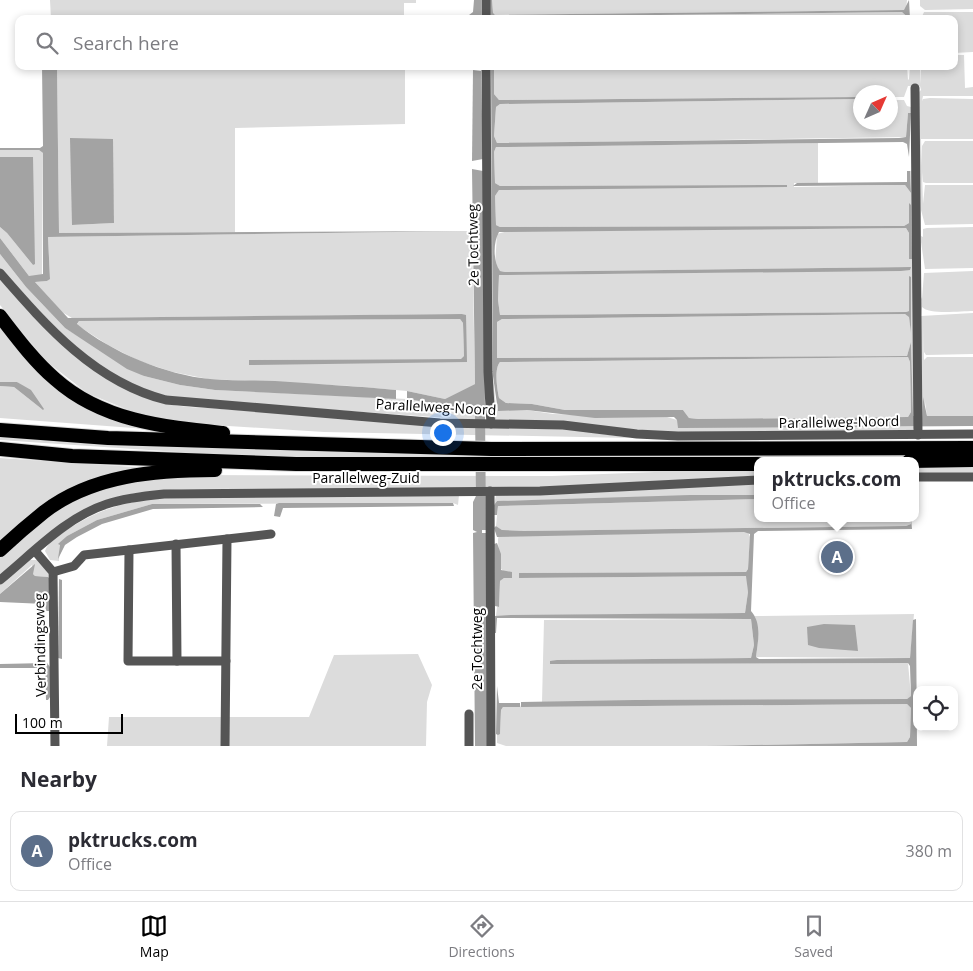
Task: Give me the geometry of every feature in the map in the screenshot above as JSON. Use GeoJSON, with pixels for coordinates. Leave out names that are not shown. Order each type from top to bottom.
{"type":"FeatureCollection","features":[{"type":"Feature","properties":{"kind":"highway"},"geometry":{"type":"LineString","coordinates":[[0,316],[56,380],[108,411],[138,422],[189,430],[301,438],[315,444]]}},
{"type":"Feature","properties":{"kind":"highway"},"geometry":{"type":"LineString","coordinates":[[0,430],[108,438],[491,449],[973,448]]}},
{"type":"Feature","properties":{"kind":"highway"},"geometry":{"type":"LineString","coordinates":[[0,449],[72,456],[296,464],[754,464]]}},
{"type":"Feature","properties":{"kind":"highway"},"geometry":{"type":"LineString","coordinates":[[919,461],[973,460]]}},
{"type":"Feature","properties":{"kind":"highway"},"geometry":{"type":"LineString","coordinates":[[0,550],[44,512],[63,500],[90,487],[123,477],[189,470],[280,470],[296,464]]}},
{"type":"Feature","properties":{"kind":"street"},"geometry":{"type":"LineString","coordinates":[[486,0],[486,15]]}},
{"type":"Feature","properties":{"kind":"street","name":"2e Tochtweg"},"geometry":{"type":"LineString","coordinates":[[486,70],[488,424]]}},
{"type":"Feature","properties":{"kind":"street","name":"Parallelweg-Noord"},"geometry":{"type":"LineString","coordinates":[[915,88],[918,433]]}},
{"type":"Feature","properties":{"kind":"street","name":"Parallelweg-Noord"},"geometry":{"type":"LineString","coordinates":[[0,273],[74,352],[111,378],[155,398],[195,404],[472,424],[563,425],[637,434],[678,436],[973,434]]}},
{"type":"Feature","properties":{"kind":"street"},"geometry":{"type":"LineString","coordinates":[[919,477],[973,477]]}},
{"type":"Feature","properties":{"kind":"street","name":"Parallelweg-Zuid"},"geometry":{"type":"LineString","coordinates":[[0,580],[94,509],[134,497],[164,494],[595,489],[754,480]]}},
{"type":"Feature","properties":{"kind":"street","name":"2e Tochtweg"},"geometry":{"type":"LineString","coordinates":[[488,491],[491,746]]}},
{"type":"Feature","properties":{"kind":"street"},"geometry":{"type":"LineString","coordinates":[[36,551],[53,572],[74,566],[84,555],[270,534]]}},
{"type":"Feature","properties":{"kind":"street"},"geometry":{"type":"LineString","coordinates":[[225,746],[227,539]]}},
{"type":"Feature","properties":{"kind":"street"},"geometry":{"type":"LineString","coordinates":[[176,544],[177,661]]}},
{"type":"Feature","properties":{"kind":"street"},"geometry":{"type":"LineString","coordinates":[[128,550],[128,661],[226,662]]}},
{"type":"Feature","properties":{"kind":"street","name":"Verbindingsweg"},"geometry":{"type":"LineString","coordinates":[[53,572],[55,746]]}},
{"type":"Feature","properties":{"kind":"street"},"geometry":{"type":"LineString","coordinates":[[469,714],[470,746]]}},
{"type":"Feature","properties":{"kind":"shaded area"},"geometry":{"type":"Polygon","coordinates":[[[50,0],[416,0],[416,3],[404,3],[404,15],[51,15],[50,0]]]}},
{"type":"Feature","properties":{"kind":"shaded area"},"geometry":{"type":"Polygon","coordinates":[[[474,0],[481,0],[481,15],[469,15],[473,12],[474,0]]]}},
{"type":"Feature","properties":{"kind":"shaded area"},"geometry":{"type":"Polygon","coordinates":[[[490,0],[492,0],[493,13],[495,15],[490,15],[490,0]]]}},
{"type":"Feature","properties":{"kind":"shaded area"},"geometry":{"type":"Polygon","coordinates":[[[492,0],[907,0],[906,10],[495,15],[493,14],[492,0]]]}},
{"type":"Feature","properties":{"kind":"shaded area"},"geometry":{"type":"Polygon","coordinates":[[[909,0],[910,15],[905,15],[902,12],[495,15],[904,10],[909,0]]]}},
{"type":"Feature","properties":{"kind":"shaded area"},"geometry":{"type":"Polygon","coordinates":[[[920,0],[973,0],[973,9],[925,10],[920,6],[920,0]]]}},
{"type":"Feature","properties":{"kind":"shaded area"},"geometry":{"type":"Polygon","coordinates":[[[902,12],[906,15],[658,15],[902,12]]]}},
{"type":"Feature","properties":{"kind":"shaded area"},"geometry":{"type":"Polygon","coordinates":[[[924,12],[973,12],[973,52],[958,53],[958,15],[923,15],[924,12]]]}},
{"type":"Feature","properties":{"kind":"shaded area"},"geometry":{"type":"Polygon","coordinates":[[[958,55],[964,55],[965,88],[973,87],[973,96],[923,96],[922,101],[923,99],[930,98],[973,99],[973,139],[921,139],[922,166],[922,146],[925,141],[973,141],[973,183],[926,183],[923,182],[922,172],[923,204],[925,185],[973,185],[973,224],[925,225],[921,210],[921,236],[923,237],[923,229],[927,228],[973,227],[973,268],[925,269],[921,242],[921,297],[922,299],[924,273],[973,271],[973,311],[938,312],[922,307],[921,316],[973,313],[973,354],[926,355],[924,352],[923,325],[924,360],[927,357],[973,357],[973,416],[927,416],[925,402],[922,417],[918,93],[921,90],[920,86],[908,86],[904,97],[898,97],[898,85],[853,85],[853,97],[499,100],[494,94],[494,70],[907,70],[908,80],[910,70],[920,70],[921,84],[921,70],[958,70],[958,55]]]}},
{"type":"Feature","properties":{"kind":"shaded area"},"geometry":{"type":"Polygon","coordinates":[[[42,70],[57,70],[59,233],[466,231],[48,237],[50,279],[35,282],[68,318],[462,314],[466,315],[467,362],[249,365],[249,360],[461,359],[464,356],[463,323],[460,319],[79,321],[77,324],[122,353],[175,373],[210,379],[275,381],[396,390],[396,399],[215,390],[180,385],[144,376],[127,369],[65,328],[26,287],[0,254],[0,238],[29,276],[43,274],[43,153],[39,150],[0,150],[0,148],[40,148],[43,146],[42,70]]]}},
{"type":"Feature","properties":{"kind":"shaded area"},"geometry":{"type":"Polygon","coordinates":[[[57,70],[405,70],[405,124],[235,128],[235,232],[59,233],[57,70]],[[113,192],[72,225],[114,223],[113,192]]]}},
{"type":"Feature","properties":{"kind":"shaded area"},"geometry":{"type":"Polygon","coordinates":[[[473,70],[481,71],[483,159],[472,161],[473,70]]]}},
{"type":"Feature","properties":{"kind":"shaded area"},"geometry":{"type":"Polygon","coordinates":[[[487,70],[491,70],[493,376],[496,407],[498,410],[527,410],[553,414],[667,417],[677,420],[770,427],[915,427],[912,431],[682,434],[557,422],[498,421],[495,419],[490,381],[487,70]]]}},
{"type":"Feature","properties":{"kind":"shaded area"},"geometry":{"type":"Polygon","coordinates":[[[491,70],[494,70],[494,94],[499,100],[853,97],[853,99],[500,104],[496,107],[494,136],[497,143],[899,138],[906,137],[908,113],[911,113],[909,157],[907,144],[903,142],[496,147],[494,152],[495,183],[500,186],[787,185],[787,187],[499,190],[495,196],[496,225],[500,227],[904,226],[909,223],[909,203],[911,205],[912,259],[909,259],[909,233],[906,228],[499,232],[496,241],[495,257],[500,271],[505,272],[911,267],[910,270],[901,271],[499,275],[498,300],[500,315],[906,312],[909,311],[909,276],[911,277],[911,333],[909,317],[905,314],[502,319],[497,322],[497,358],[907,356],[911,342],[913,416],[922,417],[923,397],[927,416],[973,416],[973,426],[678,428],[677,420],[674,417],[595,418],[527,410],[498,411],[493,376],[491,70]],[[908,357],[500,362],[497,369],[499,398],[506,403],[532,404],[565,410],[683,410],[689,418],[698,419],[908,417],[911,412],[910,362],[908,357]]]}},
{"type":"Feature","properties":{"kind":"shaded area"},"geometry":{"type":"Polygon","coordinates":[[[853,99],[853,130],[898,130],[898,100],[904,100],[907,106],[911,107],[911,113],[908,113],[906,137],[497,143],[494,136],[496,107],[500,104],[853,99]]]}},
{"type":"Feature","properties":{"kind":"shaded area"},"geometry":{"type":"Polygon","coordinates":[[[70,138],[113,139],[114,223],[72,225],[70,138]]]}},
{"type":"Feature","properties":{"kind":"shaded area"},"geometry":{"type":"Polygon","coordinates":[[[818,143],[818,183],[794,183],[794,187],[905,185],[911,193],[910,171],[913,170],[916,419],[913,416],[911,342],[907,356],[497,358],[497,322],[502,319],[905,314],[909,316],[911,333],[911,277],[909,277],[909,311],[906,312],[500,315],[498,300],[499,275],[910,270],[910,267],[505,272],[500,271],[495,266],[497,234],[508,231],[906,228],[909,233],[909,259],[911,259],[910,203],[909,223],[904,226],[500,227],[496,225],[495,196],[499,190],[787,185],[500,186],[495,183],[494,152],[496,147],[818,143]]]}},
{"type":"Feature","properties":{"kind":"shaded area"},"geometry":{"type":"Polygon","coordinates":[[[0,150],[39,150],[43,153],[42,276],[29,276],[0,238],[0,227],[33,265],[33,157],[0,157],[0,150]]]}},
{"type":"Feature","properties":{"kind":"shaded area"},"geometry":{"type":"Polygon","coordinates":[[[0,157],[33,157],[35,264],[33,265],[0,227],[0,157]]]}},
{"type":"Feature","properties":{"kind":"shaded area"},"geometry":{"type":"Polygon","coordinates":[[[472,169],[483,171],[486,530],[482,530],[482,533],[486,533],[487,746],[475,746],[473,533],[477,532],[473,530],[473,502],[476,496],[475,412],[474,410],[407,399],[407,391],[445,399],[475,384],[472,169]]]}},
{"type":"Feature","properties":{"kind":"shaded area"},"geometry":{"type":"Polygon","coordinates":[[[907,171],[910,171],[911,193],[905,185],[793,186],[797,183],[907,182],[907,171]]]}},
{"type":"Feature","properties":{"kind":"shaded area"},"geometry":{"type":"Polygon","coordinates":[[[472,231],[475,384],[445,399],[407,391],[351,386],[208,379],[173,372],[139,361],[108,345],[77,325],[79,321],[460,319],[463,323],[464,356],[462,359],[249,360],[466,362],[466,316],[462,314],[72,318],[62,312],[35,282],[47,281],[50,278],[48,237],[472,231]]]}},
{"type":"Feature","properties":{"kind":"shaded area"},"geometry":{"type":"Polygon","coordinates":[[[0,254],[26,287],[65,328],[144,376],[180,385],[215,390],[407,399],[474,410],[476,420],[167,398],[113,376],[60,335],[0,269],[0,254]]]}},
{"type":"Feature","properties":{"kind":"shaded area"},"geometry":{"type":"Polygon","coordinates":[[[0,277],[55,335],[93,367],[137,393],[171,405],[560,428],[631,438],[324,432],[197,424],[143,416],[87,393],[46,361],[0,305],[0,277]]]}},
{"type":"Feature","properties":{"kind":"shaded area"},"geometry":{"type":"Polygon","coordinates":[[[0,321],[56,382],[160,430],[0,418],[0,386],[14,387],[43,410],[28,390],[17,382],[0,382],[0,321]]]}},
{"type":"Feature","properties":{"kind":"shaded area"},"geometry":{"type":"Polygon","coordinates":[[[908,357],[910,362],[911,412],[908,417],[698,419],[689,418],[683,410],[565,410],[532,404],[506,403],[499,398],[497,379],[497,369],[500,362],[908,357]]]}},
{"type":"Feature","properties":{"kind":"shaded area"},"geometry":{"type":"Polygon","coordinates":[[[0,382],[17,382],[31,390],[44,409],[14,387],[0,386],[0,382]]]}},
{"type":"Feature","properties":{"kind":"shaded area"},"geometry":{"type":"Polygon","coordinates":[[[0,436],[973,452],[973,455],[469,459],[253,457],[0,440],[0,436]]]}},
{"type":"Feature","properties":{"kind":"shaded area"},"geometry":{"type":"Polygon","coordinates":[[[0,458],[149,468],[106,478],[0,545],[0,458]]]}},
{"type":"Feature","properties":{"kind":"shaded area"},"geometry":{"type":"Polygon","coordinates":[[[919,467],[973,467],[973,474],[919,474],[919,467]]]}},
{"type":"Feature","properties":{"kind":"shaded area"},"geometry":{"type":"Polygon","coordinates":[[[754,468],[754,476],[551,488],[182,489],[135,493],[105,501],[0,577],[0,557],[52,514],[78,497],[115,483],[194,475],[552,476],[754,468]]]}},
{"type":"Feature","properties":{"kind":"shaded area"},"geometry":{"type":"Polygon","coordinates":[[[754,483],[754,495],[497,501],[494,505],[496,495],[754,483]]]}},
{"type":"Feature","properties":{"kind":"shaded area"},"geometry":{"type":"Polygon","coordinates":[[[459,495],[458,505],[453,503],[152,504],[97,520],[67,536],[60,544],[59,561],[50,560],[45,551],[50,542],[58,536],[99,512],[162,497],[459,495]]]}},
{"type":"Feature","properties":{"kind":"shaded area"},"geometry":{"type":"Polygon","coordinates":[[[754,495],[754,499],[498,506],[497,515],[494,515],[494,505],[497,501],[754,495]]]}},
{"type":"Feature","properties":{"kind":"shaded area"},"geometry":{"type":"Polygon","coordinates":[[[754,499],[754,522],[911,522],[911,524],[906,526],[524,531],[502,530],[496,526],[498,506],[754,499]]]}},
{"type":"Feature","properties":{"kind":"shaded area"},"geometry":{"type":"Polygon","coordinates":[[[453,503],[454,506],[283,508],[280,517],[274,516],[276,504],[453,503]]]}},
{"type":"Feature","properties":{"kind":"shaded area"},"geometry":{"type":"Polygon","coordinates":[[[152,504],[260,504],[263,507],[153,509],[102,524],[77,537],[65,545],[58,559],[60,545],[58,544],[67,536],[97,520],[152,504]]]}},
{"type":"Feature","properties":{"kind":"shaded area"},"geometry":{"type":"Polygon","coordinates":[[[911,522],[912,529],[758,531],[754,534],[751,611],[758,627],[756,657],[759,659],[910,658],[913,620],[916,619],[917,686],[913,686],[913,731],[917,731],[917,746],[706,746],[907,742],[910,737],[911,708],[907,704],[521,707],[521,702],[907,699],[911,696],[910,666],[908,663],[550,664],[550,661],[557,660],[751,658],[754,645],[751,619],[497,618],[495,633],[495,616],[745,613],[748,592],[746,576],[519,578],[519,573],[746,572],[748,569],[750,534],[744,532],[497,537],[494,528],[496,526],[502,530],[524,531],[906,526],[911,522]]]}},
{"type":"Feature","properties":{"kind":"shaded area"},"geometry":{"type":"Polygon","coordinates":[[[748,532],[750,537],[748,569],[746,572],[519,573],[519,578],[747,576],[748,592],[745,613],[496,616],[497,607],[499,607],[500,581],[504,578],[511,578],[500,568],[499,536],[748,532]]]}},
{"type":"Feature","properties":{"kind":"shaded area"},"geometry":{"type":"Polygon","coordinates":[[[497,543],[501,554],[501,570],[512,572],[512,578],[504,578],[500,581],[499,607],[495,606],[494,544],[497,543]]]}},
{"type":"Feature","properties":{"kind":"shaded area"},"geometry":{"type":"Polygon","coordinates":[[[28,560],[37,560],[48,569],[48,577],[35,576],[32,565],[0,594],[0,584],[28,560]]]}},
{"type":"Feature","properties":{"kind":"shaded area"},"geometry":{"type":"Polygon","coordinates":[[[35,564],[33,574],[35,576],[48,577],[50,579],[50,611],[46,611],[45,604],[0,602],[0,594],[35,564]]]}},
{"type":"Feature","properties":{"kind":"shaded area"},"geometry":{"type":"Polygon","coordinates":[[[59,579],[62,580],[62,659],[58,658],[59,579]]]}},
{"type":"Feature","properties":{"kind":"shaded area"},"geometry":{"type":"Polygon","coordinates":[[[914,614],[910,658],[756,657],[758,642],[755,616],[914,614]]]}},
{"type":"Feature","properties":{"kind":"shaded area"},"geometry":{"type":"Polygon","coordinates":[[[751,619],[754,645],[751,658],[558,660],[550,664],[908,663],[911,696],[907,699],[542,702],[544,620],[751,619]]]}},
{"type":"Feature","properties":{"kind":"shaded area"},"geometry":{"type":"Polygon","coordinates":[[[824,624],[855,625],[858,651],[819,648],[808,645],[807,627],[824,624]]]}},
{"type":"Feature","properties":{"kind":"shaded area"},"geometry":{"type":"Polygon","coordinates":[[[418,654],[432,685],[427,702],[426,746],[107,746],[109,717],[309,717],[334,655],[418,654]]]}},
{"type":"Feature","properties":{"kind":"shaded area"},"geometry":{"type":"Polygon","coordinates":[[[47,663],[50,667],[50,697],[48,700],[46,700],[45,668],[0,668],[0,664],[47,663]]]}},
{"type":"Feature","properties":{"kind":"shaded area"},"geometry":{"type":"Polygon","coordinates":[[[497,686],[499,703],[520,703],[520,707],[503,707],[501,710],[500,734],[498,735],[496,734],[497,686]]]}},
{"type":"Feature","properties":{"kind":"shaded area"},"geometry":{"type":"Polygon","coordinates":[[[907,704],[911,708],[910,737],[907,742],[706,746],[506,746],[497,743],[497,734],[500,734],[501,710],[503,707],[520,707],[520,705],[521,707],[907,704]]]}},
{"type":"Feature","properties":{"kind":"place","name":"pktrucks.com"},"geometry":{"type":"Point","coordinates":[837,557]}}]}
